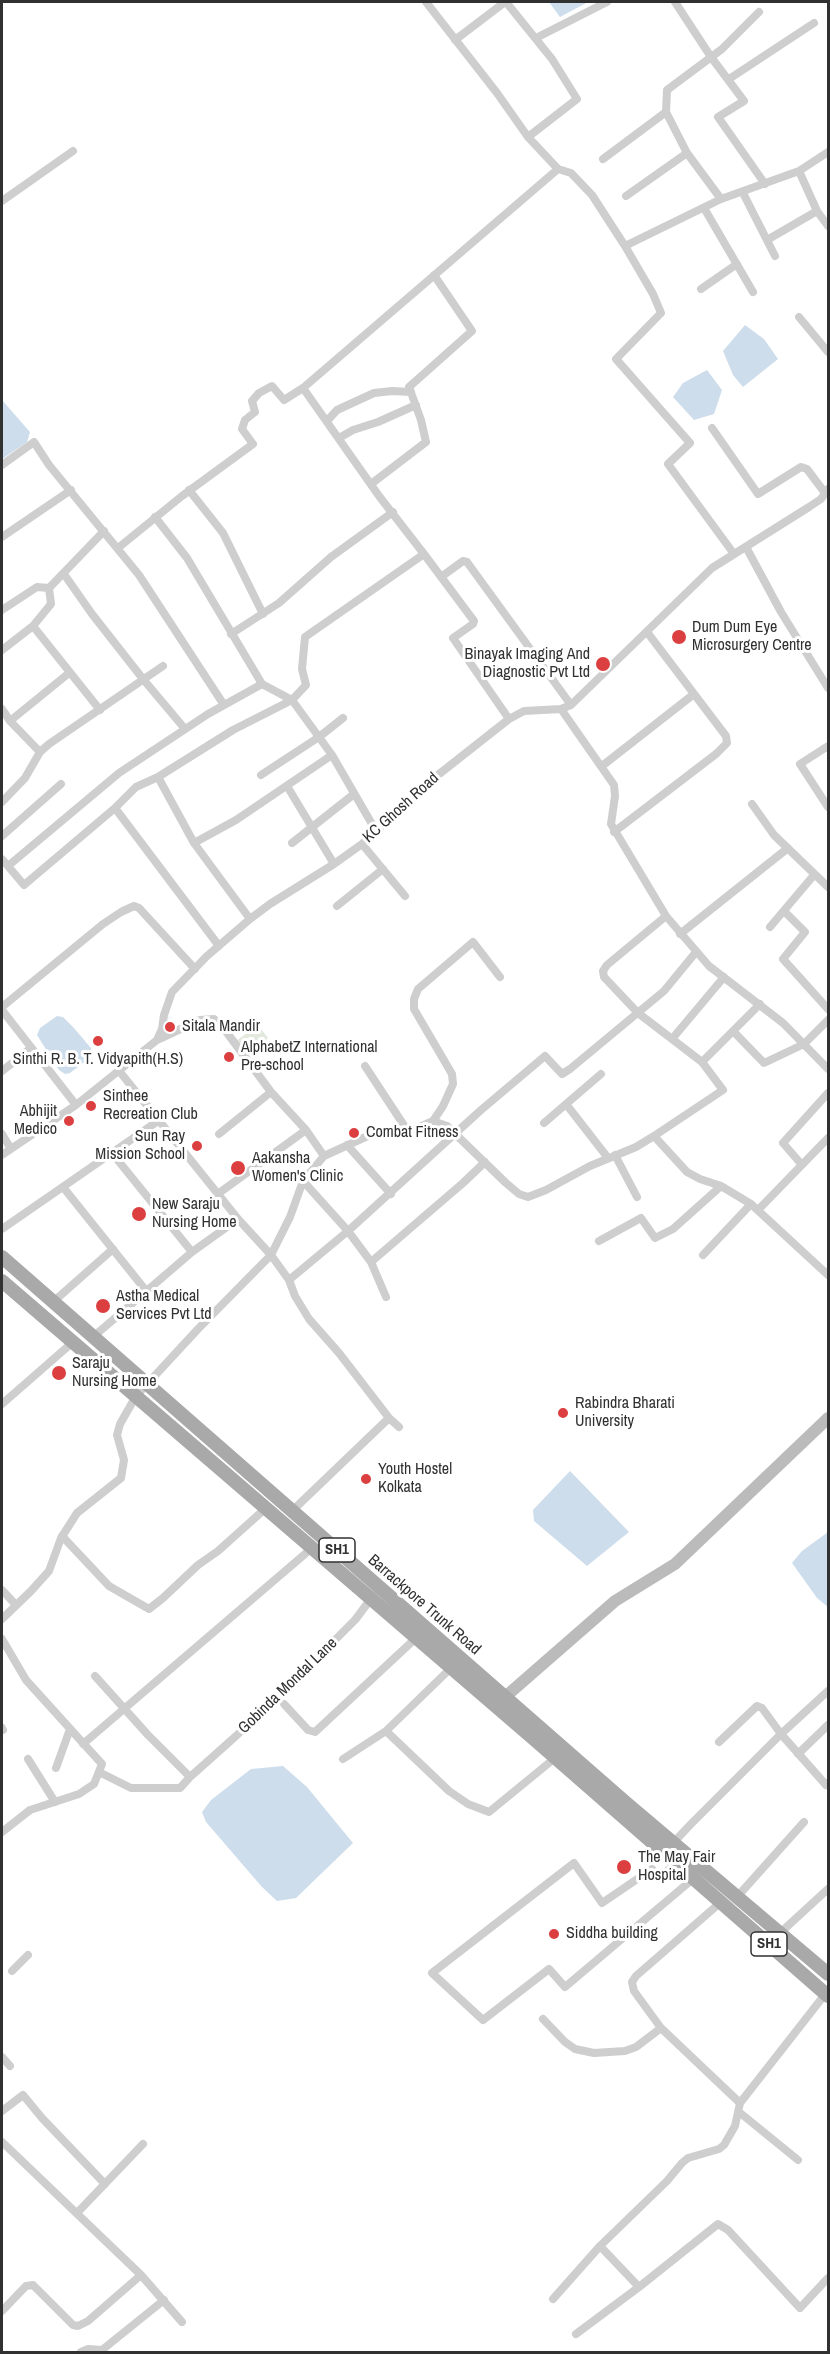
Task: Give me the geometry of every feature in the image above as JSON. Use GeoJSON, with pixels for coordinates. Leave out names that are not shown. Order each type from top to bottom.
{"type":"FeatureCollection","features":[{"type":"Feature","properties":{"kind":"main road","name":"Barrackpore Trunk Road"},"geometry":{"type":"LineString","coordinates":[[2,1257],[292,1511],[375,1593],[416,1638],[827,1994]]}},
{"type":"Feature","properties":{"kind":"main road","name":"Barrackpore Trunk Road"},"geometry":{"type":"LineString","coordinates":[[2,1281],[312,1548],[375,1593],[505,1697],[828,1974]]}},
{"type":"Feature","properties":{"kind":"street"},"geometry":{"type":"LineString","coordinates":[[426,2],[528,137],[558,169],[571,173],[592,195],[653,294],[661,313],[616,358],[690,442],[668,464],[734,554]]}},
{"type":"Feature","properties":{"kind":"street"},"geometry":{"type":"LineString","coordinates":[[455,40],[505,2],[536,38],[577,99],[528,137]]}},
{"type":"Feature","properties":{"kind":"street"},"geometry":{"type":"LineString","coordinates":[[536,38],[607,2]]}},
{"type":"Feature","properties":{"kind":"street"},"geometry":{"type":"LineString","coordinates":[[679,3],[711,57],[744,100],[718,117],[765,184]]}},
{"type":"Feature","properties":{"kind":"street"},"geometry":{"type":"LineString","coordinates":[[721,199],[687,153],[666,112],[667,90],[711,57],[759,12]]}},
{"type":"Feature","properties":{"kind":"street"},"geometry":{"type":"LineString","coordinates":[[729,79],[814,24]]}},
{"type":"Feature","properties":{"kind":"street"},"geometry":{"type":"LineString","coordinates":[[603,159],[666,112]]}},
{"type":"Feature","properties":{"kind":"street"},"geometry":{"type":"LineString","coordinates":[[2,201],[74,151]]}},
{"type":"Feature","properties":{"kind":"street"},"geometry":{"type":"LineString","coordinates":[[625,246],[721,199],[799,171],[828,152]]}},
{"type":"Feature","properties":{"kind":"street"},"geometry":{"type":"LineString","coordinates":[[626,196],[687,153]]}},
{"type":"Feature","properties":{"kind":"street"},"geometry":{"type":"LineString","coordinates":[[118,548],[189,490],[253,444],[242,429],[245,420],[255,412],[252,401],[259,393],[272,386],[284,400],[303,388],[558,169]]}},
{"type":"Feature","properties":{"kind":"street"},"geometry":{"type":"LineString","coordinates":[[799,171],[817,211],[828,226]]}},
{"type":"Feature","properties":{"kind":"street"},"geometry":{"type":"LineString","coordinates":[[742,193],[775,255]]}},
{"type":"Feature","properties":{"kind":"street"},"geometry":{"type":"LineString","coordinates":[[704,208],[753,292]]}},
{"type":"Feature","properties":{"kind":"street"},"geometry":{"type":"LineString","coordinates":[[767,240],[817,211]]}},
{"type":"Feature","properties":{"kind":"street"},"geometry":{"type":"LineString","coordinates":[[701,289],[737,264]]}},
{"type":"Feature","properties":{"kind":"street"},"geometry":{"type":"LineString","coordinates":[[371,484],[426,442],[409,387],[472,331],[434,275]]}},
{"type":"Feature","properties":{"kind":"street"},"geometry":{"type":"LineString","coordinates":[[799,318],[828,352]]}},
{"type":"Feature","properties":{"kind":"street"},"geometry":{"type":"LineString","coordinates":[[303,388],[371,484],[474,621],[453,638],[509,719]]}},
{"type":"Feature","properties":{"kind":"street"},"geometry":{"type":"LineString","coordinates":[[327,421],[337,410],[374,393],[411,392]]}},
{"type":"Feature","properties":{"kind":"street"},"geometry":{"type":"LineString","coordinates":[[339,438],[353,430],[378,423],[416,405]]}},
{"type":"Feature","properties":{"kind":"street"},"geometry":{"type":"LineString","coordinates":[[712,428],[758,494],[801,467],[807,469],[826,496]]}},
{"type":"Feature","properties":{"kind":"street"},"geometry":{"type":"LineString","coordinates":[[2,465],[34,442],[139,575],[224,705]]}},
{"type":"Feature","properties":{"kind":"street"},"geometry":{"type":"LineString","coordinates":[[2,537],[71,490]]}},
{"type":"Feature","properties":{"kind":"street"},"geometry":{"type":"LineString","coordinates":[[189,490],[223,533],[263,614]]}},
{"type":"Feature","properties":{"kind":"street","name":"KC Ghosh Road"},"geometry":{"type":"LineString","coordinates":[[157,1040],[172,993],[250,919],[362,844],[429,782],[509,719],[524,711],[561,709],[571,705],[712,568],[826,496]]}},
{"type":"Feature","properties":{"kind":"street"},"geometry":{"type":"LineString","coordinates":[[231,634],[294,592],[331,557],[393,512]]}},
{"type":"Feature","properties":{"kind":"street"},"geometry":{"type":"LineString","coordinates":[[154,517],[187,558],[262,684],[292,700],[332,755],[376,831]]}},
{"type":"Feature","properties":{"kind":"street"},"geometry":{"type":"LineString","coordinates":[[49,588],[104,531]]}},
{"type":"Feature","properties":{"kind":"street"},"geometry":{"type":"LineString","coordinates":[[746,547],[781,612],[828,688]]}},
{"type":"Feature","properties":{"kind":"street"},"geometry":{"type":"LineString","coordinates":[[2,859],[24,885],[115,808],[136,787],[158,777],[233,730],[292,700],[306,685],[302,669],[305,636],[424,554]]}},
{"type":"Feature","properties":{"kind":"street"},"geometry":{"type":"LineString","coordinates":[[441,577],[463,561],[467,562],[571,705]]}},
{"type":"Feature","properties":{"kind":"street"},"geometry":{"type":"LineString","coordinates":[[64,574],[92,614],[185,729]]}},
{"type":"Feature","properties":{"kind":"street"},"geometry":{"type":"LineString","coordinates":[[2,610],[40,586],[49,588]]}},
{"type":"Feature","properties":{"kind":"street"},"geometry":{"type":"LineString","coordinates":[[2,650],[33,626],[51,604],[49,588]]}},
{"type":"Feature","properties":{"kind":"street"},"geometry":{"type":"LineString","coordinates":[[33,626],[100,710]]}},
{"type":"Feature","properties":{"kind":"street"},"geometry":{"type":"LineString","coordinates":[[614,832],[725,746],[726,736],[647,632]]}},
{"type":"Feature","properties":{"kind":"street"},"geometry":{"type":"LineString","coordinates":[[2,802],[25,778],[40,753],[49,744],[163,666]]}},
{"type":"Feature","properties":{"kind":"street"},"geometry":{"type":"LineString","coordinates":[[10,721],[69,673]]}},
{"type":"Feature","properties":{"kind":"street"},"geometry":{"type":"LineString","coordinates":[[8,866],[119,773],[185,729],[262,684]]}},
{"type":"Feature","properties":{"kind":"street"},"geometry":{"type":"LineString","coordinates":[[602,766],[694,694]]}},
{"type":"Feature","properties":{"kind":"street"},"geometry":{"type":"LineString","coordinates":[[2,709],[40,753]]}},
{"type":"Feature","properties":{"kind":"street"},"geometry":{"type":"LineString","coordinates":[[561,709],[614,785],[615,796],[610,824],[666,916],[709,966],[783,1023],[828,1069]]}},
{"type":"Feature","properties":{"kind":"street"},"geometry":{"type":"LineString","coordinates":[[261,774],[319,737],[343,718]]}},
{"type":"Feature","properties":{"kind":"street"},"geometry":{"type":"LineString","coordinates":[[828,746],[800,764],[828,807]]}},
{"type":"Feature","properties":{"kind":"street"},"geometry":{"type":"LineString","coordinates":[[194,843],[236,820],[332,755]]}},
{"type":"Feature","properties":{"kind":"street"},"geometry":{"type":"LineString","coordinates":[[158,777],[194,843],[250,919]]}},
{"type":"Feature","properties":{"kind":"street"},"geometry":{"type":"LineString","coordinates":[[2,836],[61,784]]}},
{"type":"Feature","properties":{"kind":"street"},"geometry":{"type":"LineString","coordinates":[[287,786],[334,864]]}},
{"type":"Feature","properties":{"kind":"street"},"geometry":{"type":"LineString","coordinates":[[292,843],[354,794]]}},
{"type":"Feature","properties":{"kind":"street"},"geometry":{"type":"LineString","coordinates":[[752,804],[774,835],[828,887]]}},
{"type":"Feature","properties":{"kind":"street"},"geometry":{"type":"LineString","coordinates":[[115,808],[219,946]]}},
{"type":"Feature","properties":{"kind":"street"},"geometry":{"type":"LineString","coordinates":[[362,844],[405,896]]}},
{"type":"Feature","properties":{"kind":"street"},"geometry":{"type":"LineString","coordinates":[[680,934],[788,848]]}},
{"type":"Feature","properties":{"kind":"street"},"geometry":{"type":"LineString","coordinates":[[337,906],[383,869]]}},
{"type":"Feature","properties":{"kind":"street"},"geometry":{"type":"LineString","coordinates":[[770,927],[814,875]]}},
{"type":"Feature","properties":{"kind":"street"},"geometry":{"type":"LineString","coordinates":[[76,1105],[2,1009],[103,924],[134,906],[139,908],[195,969]]}},
{"type":"Feature","properties":{"kind":"street"},"geometry":{"type":"LineString","coordinates":[[783,911],[805,932],[783,959],[828,1009]]}},
{"type":"Feature","properties":{"kind":"street"},"geometry":{"type":"LineString","coordinates":[[2,1619],[49,1571],[62,1536],[77,1513],[121,1478],[124,1460],[117,1435],[120,1424],[136,1396],[271,1255],[290,1217],[303,1181],[324,1156],[372,1134],[406,1130],[433,1121],[441,1123],[456,1134],[519,1194],[528,1197],[654,1136],[723,1090],[702,1062],[639,1013],[604,977],[603,971],[607,965],[666,916]]}},
{"type":"Feature","properties":{"kind":"street"},"geometry":{"type":"LineString","coordinates":[[433,1121],[452,1089],[453,1078],[414,1009],[415,993],[473,942],[500,977]]}},
{"type":"Feature","properties":{"kind":"street"},"geometry":{"type":"LineString","coordinates":[[289,1280],[391,1194],[481,1110],[545,1056],[562,1074],[664,991],[696,952]]}},
{"type":"Feature","properties":{"kind":"street"},"geometry":{"type":"LineString","coordinates":[[672,1039],[724,977]]}},
{"type":"Feature","properties":{"kind":"street"},"geometry":{"type":"LineString","coordinates":[[702,1062],[760,1004]]}},
{"type":"Feature","properties":{"kind":"street"},"geometry":{"type":"LineString","coordinates":[[2,1155],[76,1105],[120,1072],[157,1040],[200,1020],[214,1019],[222,1026],[271,1092],[306,1130],[324,1156]]}},
{"type":"Feature","properties":{"kind":"street"},"geometry":{"type":"LineString","coordinates":[[733,1032],[763,1063],[804,1044],[828,1020]]}},
{"type":"Feature","properties":{"kind":"street"},"geometry":{"type":"LineString","coordinates":[[2,1071],[31,1048]]}},
{"type":"Feature","properties":{"kind":"street"},"geometry":{"type":"LineString","coordinates":[[365,1066],[406,1130]]}},
{"type":"Feature","properties":{"kind":"street"},"geometry":{"type":"LineString","coordinates":[[120,1072],[238,1219],[271,1255],[289,1280],[295,1296],[309,1319],[339,1353],[389,1418],[399,1427]]}},
{"type":"Feature","properties":{"kind":"street"},"geometry":{"type":"LineString","coordinates":[[544,1123],[601,1074]]}},
{"type":"Feature","properties":{"kind":"street"},"geometry":{"type":"LineString","coordinates":[[219,1134],[271,1092]]}},
{"type":"Feature","properties":{"kind":"street"},"geometry":{"type":"LineString","coordinates":[[802,1165],[783,1143],[828,1093]]}},
{"type":"Feature","properties":{"kind":"street"},"geometry":{"type":"LineString","coordinates":[[566,1104],[611,1157],[637,1197]]}},
{"type":"Feature","properties":{"kind":"street"},"geometry":{"type":"LineString","coordinates":[[2,1229],[158,1121]]}},
{"type":"Feature","properties":{"kind":"street"},"geometry":{"type":"LineString","coordinates":[[219,1193],[306,1130]]}},
{"type":"Feature","properties":{"kind":"street"},"geometry":{"type":"LineString","coordinates":[[2,1134],[11,1149]]}},
{"type":"Feature","properties":{"kind":"street"},"geometry":{"type":"LineString","coordinates":[[654,1136],[687,1172],[721,1186],[751,1204],[826,1269]]}},
{"type":"Feature","properties":{"kind":"street"},"geometry":{"type":"LineString","coordinates":[[758,1210],[828,1138]]}},
{"type":"Feature","properties":{"kind":"street"},"geometry":{"type":"LineString","coordinates":[[347,1145],[391,1194]]}},
{"type":"Feature","properties":{"kind":"street"},"geometry":{"type":"LineString","coordinates":[[112,1153],[192,1252]]}},
{"type":"Feature","properties":{"kind":"street"},"geometry":{"type":"LineString","coordinates":[[370,1262],[485,1162]]}},
{"type":"Feature","properties":{"kind":"street"},"geometry":{"type":"LineString","coordinates":[[303,1181],[348,1231],[370,1262],[386,1297]]}},
{"type":"Feature","properties":{"kind":"street"},"geometry":{"type":"LineString","coordinates":[[63,1186],[147,1292]]}},
{"type":"Feature","properties":{"kind":"street"},"geometry":{"type":"LineString","coordinates":[[599,1241],[641,1218],[655,1238],[673,1229],[721,1186]]}},
{"type":"Feature","properties":{"kind":"street"},"geometry":{"type":"LineString","coordinates":[[703,1255],[751,1204]]}},
{"type":"Feature","properties":{"kind":"street"},"geometry":{"type":"LineString","coordinates":[[93,1336],[192,1252],[238,1219]]}},
{"type":"Feature","properties":{"kind":"street"},"geometry":{"type":"LineString","coordinates":[[53,1302],[113,1249]]}},
{"type":"Feature","properties":{"kind":"street"},"geometry":{"type":"LineString","coordinates":[[2,1404],[73,1342]]}},
{"type":"Feature","properties":{"kind":"street"},"geometry":{"type":"LineString","coordinates":[[292,1511],[389,1418]]}},
{"type":"Feature","properties":{"kind":"street"},"geometry":{"type":"LineString","coordinates":[[505,1697],[615,1601],[675,1564],[828,1418]]}},
{"type":"Feature","properties":{"kind":"street"},"geometry":{"type":"LineString","coordinates":[[62,1536],[110,1586],[149,1609],[266,1508]]}},
{"type":"Feature","properties":{"kind":"street"},"geometry":{"type":"LineString","coordinates":[[83,1744],[312,1548]]}},
{"type":"Feature","properties":{"kind":"street"},"geometry":{"type":"LineString","coordinates":[[2,1590],[16,1605]]}},
{"type":"Feature","properties":{"kind":"street","name":"Gobinda Mondal Lane"},"geometry":{"type":"LineString","coordinates":[[99,1772],[131,1788],[180,1788],[355,1620],[375,1593]]}},
{"type":"Feature","properties":{"kind":"street"},"geometry":{"type":"LineString","coordinates":[[284,1704],[308,1730],[315,1732],[416,1638]]}},
{"type":"Feature","properties":{"kind":"street"},"geometry":{"type":"LineString","coordinates":[[2,1640],[26,1680],[102,1764],[94,1784],[79,1794],[30,1810],[2,1832]]}},
{"type":"Feature","properties":{"kind":"street"},"geometry":{"type":"LineString","coordinates":[[343,1759],[386,1731],[451,1668]]}},
{"type":"Feature","properties":{"kind":"street"},"geometry":{"type":"LineString","coordinates":[[95,1676],[190,1777]]}},
{"type":"Feature","properties":{"kind":"street"},"geometry":{"type":"LineString","coordinates":[[694,1878],[566,1987],[549,1969],[483,2020],[432,1973],[574,1863],[602,1903],[652,1869],[659,1878],[673,1861],[674,1842],[828,1690]]}},
{"type":"Feature","properties":{"kind":"street"},"geometry":{"type":"LineString","coordinates":[[719,1742],[757,1706],[762,1708],[781,1734],[826,1785],[828,1783]]}},
{"type":"Feature","properties":{"kind":"street"},"geometry":{"type":"LineString","coordinates":[[798,1754],[828,1725]]}},
{"type":"Feature","properties":{"kind":"street"},"geometry":{"type":"LineString","coordinates":[[56,1768],[70,1729]]}},
{"type":"Feature","properties":{"kind":"street"},"geometry":{"type":"LineString","coordinates":[[386,1731],[449,1791],[468,1804],[489,1812],[555,1758]]}},
{"type":"Feature","properties":{"kind":"street"},"geometry":{"type":"LineString","coordinates":[[28,1759],[55,1802]]}},
{"type":"Feature","properties":{"kind":"street"},"geometry":{"type":"LineString","coordinates":[[737,1897],[804,1822]]}},
{"type":"Feature","properties":{"kind":"street"},"geometry":{"type":"LineString","coordinates":[[780,1933],[828,1889]]}},
{"type":"Feature","properties":{"kind":"street"},"geometry":{"type":"LineString","coordinates":[[721,1902],[636,1976],[632,1982],[634,1991],[661,2028],[740,2108],[798,2160]]}},
{"type":"Feature","properties":{"kind":"street"},"geometry":{"type":"LineString","coordinates":[[12,1971],[28,1955]]}},
{"type":"Feature","properties":{"kind":"street"},"geometry":{"type":"LineString","coordinates":[[553,2299],[600,2246],[667,2181],[687,2158],[719,2149],[724,2145],[735,2126],[740,2108],[827,1994]]}},
{"type":"Feature","properties":{"kind":"street"},"geometry":{"type":"LineString","coordinates":[[543,2019],[575,2049],[594,2053],[625,2051],[636,2047],[661,2028]]}},
{"type":"Feature","properties":{"kind":"street"},"geometry":{"type":"LineString","coordinates":[[2,2057],[10,2067]]}},
{"type":"Feature","properties":{"kind":"street"},"geometry":{"type":"LineString","coordinates":[[2,2111],[23,2095],[105,2184]]}},
{"type":"Feature","properties":{"kind":"street"},"geometry":{"type":"LineString","coordinates":[[2,2142],[141,2275],[182,2322]]}},
{"type":"Feature","properties":{"kind":"street"},"geometry":{"type":"LineString","coordinates":[[76,2213],[143,2144]]}},
{"type":"Feature","properties":{"kind":"street"},"geometry":{"type":"LineString","coordinates":[[576,2334],[718,2224],[728,2230],[800,2308],[828,2278]]}},
{"type":"Feature","properties":{"kind":"street"},"geometry":{"type":"LineString","coordinates":[[600,2246],[639,2287]]}},
{"type":"Feature","properties":{"kind":"street"},"geometry":{"type":"LineString","coordinates":[[2,2311],[26,2286],[33,2285],[73,2325],[78,2326],[88,2321],[141,2275]]}},
{"type":"Feature","properties":{"kind":"street"},"geometry":{"type":"LineString","coordinates":[[81,2352],[88,2349],[102,2350],[164,2300]]}},
{"type":"Feature","properties":{"kind":"shaded area"},"geometry":{"type":"Polygon","coordinates":[[[258,1025],[268,1038],[248,1054],[236,1041],[258,1025]]]}},
{"type":"Feature","properties":{"kind":"water"},"geometry":{"type":"Polygon","coordinates":[[[549,2],[588,2],[560,17],[549,2]]]}},
{"type":"Feature","properties":{"kind":"water"},"geometry":{"type":"Polygon","coordinates":[[[745,325],[764,339],[778,359],[743,387],[733,375],[723,351],[745,325]]]}},
{"type":"Feature","properties":{"kind":"water"},"geometry":{"type":"Polygon","coordinates":[[[707,370],[722,390],[714,414],[694,420],[673,397],[683,383],[707,370]]]}},
{"type":"Feature","properties":{"kind":"water"},"geometry":{"type":"Polygon","coordinates":[[[2,400],[30,432],[27,442],[2,459],[2,400]]]}},
{"type":"Feature","properties":{"kind":"water"},"geometry":{"type":"Polygon","coordinates":[[[57,1016],[63,1017],[91,1048],[91,1054],[87,1060],[70,1073],[65,1074],[59,1070],[37,1035],[40,1028],[57,1016]]]}},
{"type":"Feature","properties":{"kind":"water"},"geometry":{"type":"Polygon","coordinates":[[[570,1471],[629,1532],[587,1566],[534,1521],[533,1510],[570,1471]]]}},
{"type":"Feature","properties":{"kind":"water"},"geometry":{"type":"Polygon","coordinates":[[[828,1532],[828,1607],[817,1598],[792,1563],[802,1551],[828,1532]]]}},
{"type":"Feature","properties":{"kind":"water"},"geometry":{"type":"Polygon","coordinates":[[[283,1766],[307,1787],[353,1843],[296,1898],[277,1901],[206,1822],[202,1812],[211,1800],[251,1769],[283,1766]]]}},
{"type":"Feature","properties":{"kind":"place","name":"Dum Dum Eye Microsurgery Centre"},"geometry":{"type":"Point","coordinates":[679,637]}},
{"type":"Feature","properties":{"kind":"place","name":"Binayak Imaging And Diagnostic Pvt Ltd"},"geometry":{"type":"Point","coordinates":[603,664]}},
{"type":"Feature","properties":{"kind":"place","name":"Sitala Mandir"},"geometry":{"type":"Point","coordinates":[170,1027]}},
{"type":"Feature","properties":{"kind":"place","name":"Sinthi R. B. T. Vidyapith(H.S)"},"geometry":{"type":"Point","coordinates":[98,1041]}},
{"type":"Feature","properties":{"kind":"place","name":"AlphabetZ International Pre-school"},"geometry":{"type":"Point","coordinates":[229,1057]}},
{"type":"Feature","properties":{"kind":"place","name":"Sinthee Recreation Club"},"geometry":{"type":"Point","coordinates":[91,1106]}},
{"type":"Feature","properties":{"kind":"place","name":"Abhijit Medico"},"geometry":{"type":"Point","coordinates":[69,1121]}},
{"type":"Feature","properties":{"kind":"place","name":"Combat Fitness"},"geometry":{"type":"Point","coordinates":[354,1133]}},
{"type":"Feature","properties":{"kind":"place","name":"Sun Ray Mission School"},"geometry":{"type":"Point","coordinates":[197,1146]}},
{"type":"Feature","properties":{"kind":"place","name":"Aakansha Women's Clinic"},"geometry":{"type":"Point","coordinates":[238,1168]}},
{"type":"Feature","properties":{"kind":"place","name":"New Saraju Nursing Home"},"geometry":{"type":"Point","coordinates":[139,1214]}},
{"type":"Feature","properties":{"kind":"place","name":"Astha Medical Services Pvt Ltd"},"geometry":{"type":"Point","coordinates":[103,1306]}},
{"type":"Feature","properties":{"kind":"place","name":"Saraju Nursing Home"},"geometry":{"type":"Point","coordinates":[59,1373]}},
{"type":"Feature","properties":{"kind":"place","name":"Rabindra Bharati University"},"geometry":{"type":"Point","coordinates":[563,1413]}},
{"type":"Feature","properties":{"kind":"place","name":"Youth Hostel Kolkata"},"geometry":{"type":"Point","coordinates":[366,1479]}},
{"type":"Feature","properties":{"kind":"place","name":"The May Fair Hospital"},"geometry":{"type":"Point","coordinates":[624,1867]}},
{"type":"Feature","properties":{"kind":"place","name":"Siddha building"},"geometry":{"type":"Point","coordinates":[554,1934]}}]}
